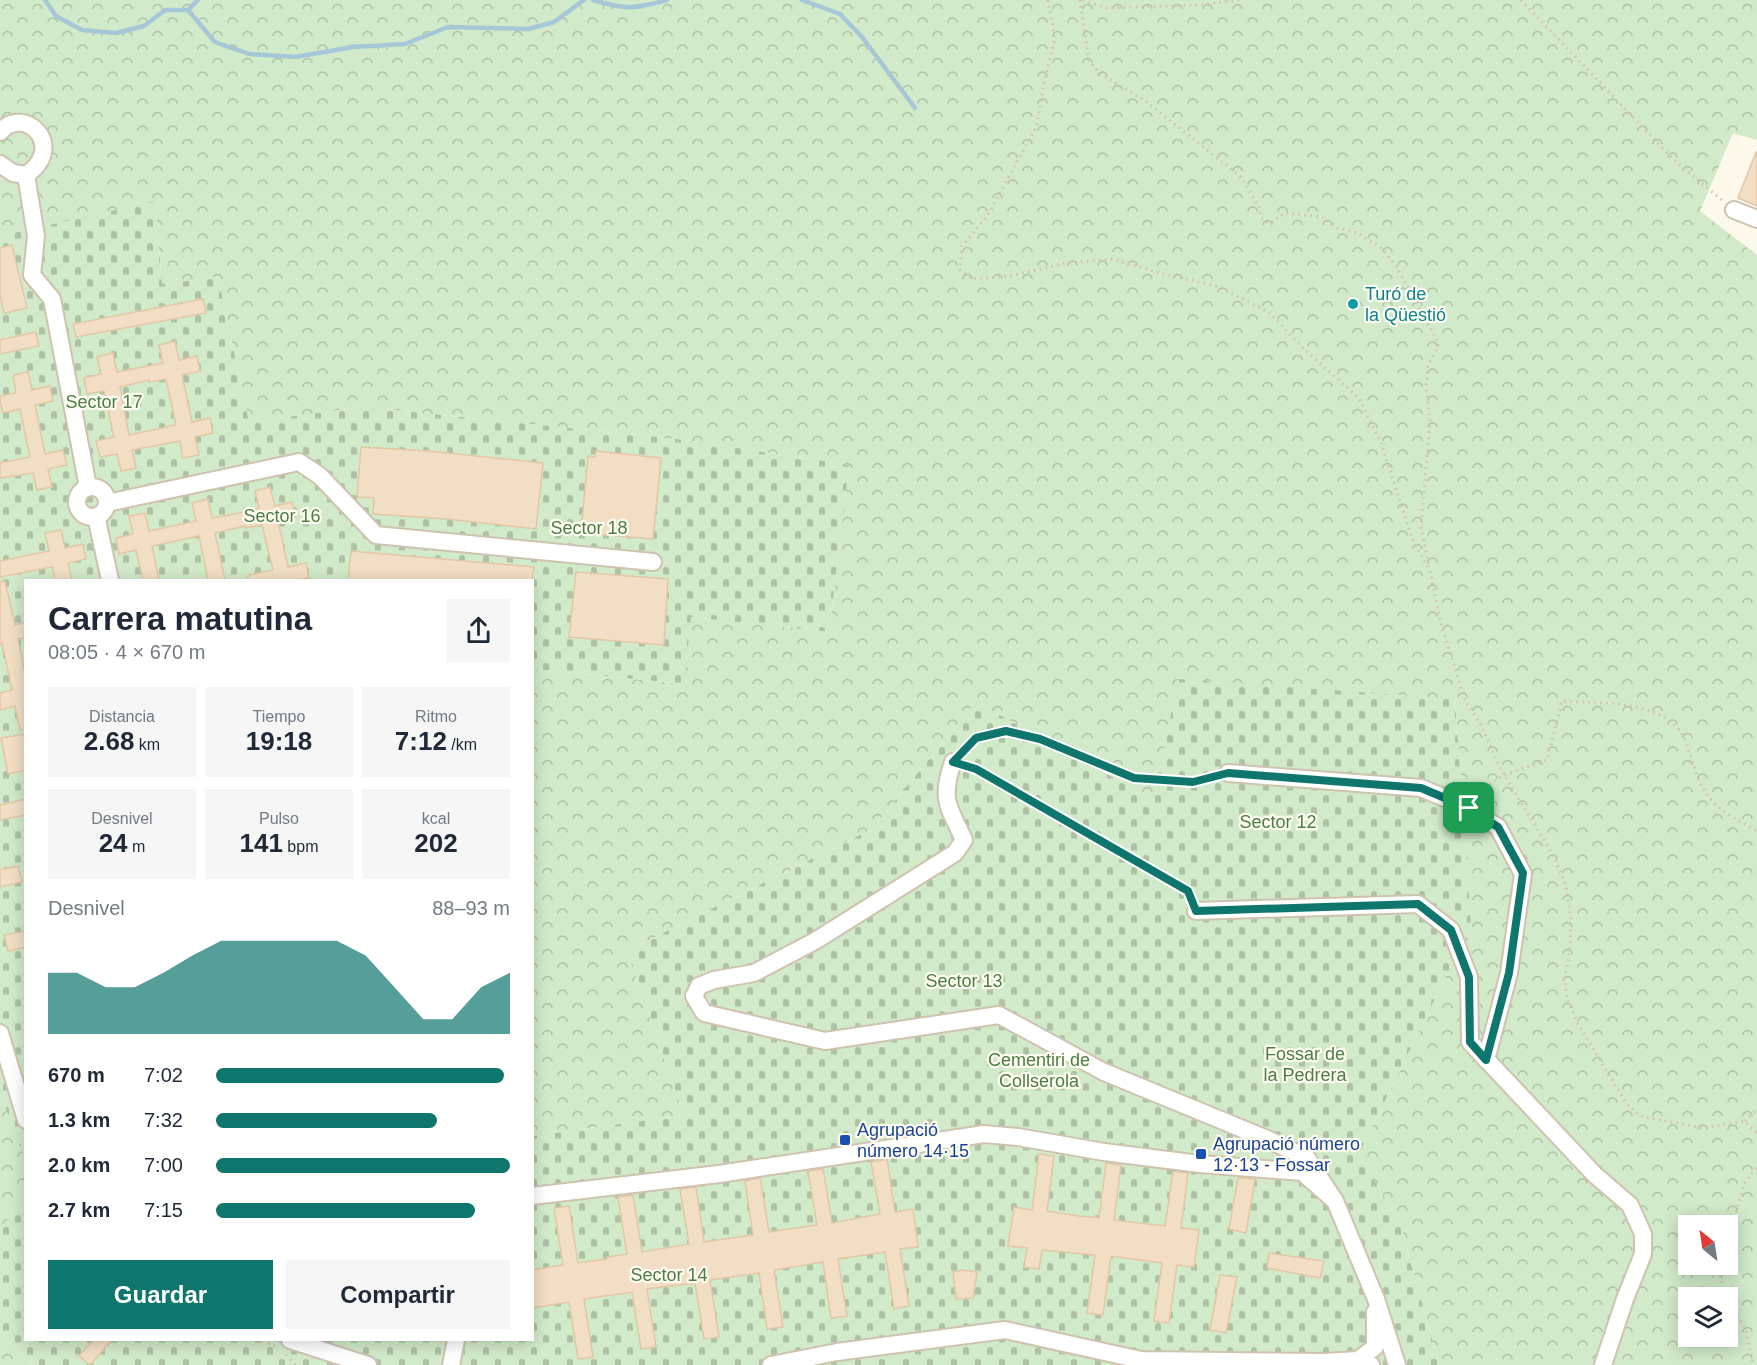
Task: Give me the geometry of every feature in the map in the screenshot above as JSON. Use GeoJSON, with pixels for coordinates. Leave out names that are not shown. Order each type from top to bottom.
{"type":"FeatureCollection","features":[{"type":"Feature","properties":{"kind":"street"},"geometry":{"type":"LineString","coordinates":[[0,132],[6,125],[19,123],[29,125],[39,132],[44,144],[44,157],[36,168],[26,175],[13,173],[0,164]]}},
{"type":"Feature","properties":{"kind":"street"},"geometry":{"type":"LineString","coordinates":[[26,175],[36,236],[32,275],[52,299],[88,487]]}},
{"type":"Feature","properties":{"kind":"street"},"geometry":{"type":"LineString","coordinates":[[1734,210],[1757,219]]}},
{"type":"Feature","properties":{"kind":"street"},"geometry":{"type":"LineString","coordinates":[[107,503],[299,462],[320,476],[376,535],[653,562]]}},
{"type":"Feature","properties":{"kind":"street"},"geometry":{"type":"LineString","coordinates":[[88,487],[98,488],[105,494],[107,503],[104,512],[96,516],[84,515],[77,505],[79,494],[88,487]]}},
{"type":"Feature","properties":{"kind":"street"},"geometry":{"type":"LineString","coordinates":[[96,516],[110,579]]}},
{"type":"Feature","properties":{"kind":"street"},"geometry":{"type":"LineString","coordinates":[[953,762],[946,783],[946,801],[964,840],[955,853],[815,941],[754,974],[714,980],[699,986],[694,996],[704,1012],[825,1041],[999,1015],[1104,1072],[1267,1139],[1307,1158],[1335,1201],[1376,1299],[1397,1365]]}},
{"type":"Feature","properties":{"kind":"street"},"geometry":{"type":"LineString","coordinates":[[1228,773],[1421,788],[1469,808],[1498,827],[1523,873],[1509,973],[1486,1060]]}},
{"type":"Feature","properties":{"kind":"street"},"geometry":{"type":"LineString","coordinates":[[1196,911],[1418,904],[1451,930],[1469,977],[1470,1042],[1594,1175],[1630,1205],[1643,1234],[1643,1254],[1603,1365]]}},
{"type":"Feature","properties":{"kind":"street"},"geometry":{"type":"LineString","coordinates":[[0,1033],[24,1113]]}},
{"type":"Feature","properties":{"kind":"street"},"geometry":{"type":"LineString","coordinates":[[534,1196],[719,1174],[984,1134],[1018,1137],[1128,1155],[1302,1172],[1335,1201]]}},
{"type":"Feature","properties":{"kind":"street"},"geometry":{"type":"LineString","coordinates":[[771,1365],[837,1352],[1005,1330],[1088,1357],[1141,1360],[1365,1363],[1375,1347],[1376,1299]]}},
{"type":"Feature","properties":{"kind":"street"},"geometry":{"type":"LineString","coordinates":[[293,1341],[368,1365]]}},
{"type":"Feature","properties":{"kind":"street"},"geometry":{"type":"LineString","coordinates":[[451,1365],[456,1341]]}},
{"type":"Feature","properties":{"kind":"path"},"geometry":{"type":"LineString","coordinates":[[1048,0],[1055,39],[1044,82],[1037,124],[988,215],[962,246],[960,270],[973,279],[1010,276],[1066,263],[1112,259],[1217,286],[1269,312],[1302,347],[1359,398],[1382,443],[1412,538],[1430,571]]}},
{"type":"Feature","properties":{"kind":"path"},"geometry":{"type":"LineString","coordinates":[[1240,0],[1195,5],[1107,8],[1081,0],[1089,60],[1100,74],[1144,100],[1241,177],[1259,207],[1261,218],[1268,223],[1288,213],[1322,217],[1338,228],[1358,233],[1381,248],[1396,267],[1439,344],[1428,365],[1426,387],[1430,421],[1421,527],[1441,624],[1465,700],[1481,725],[1504,775],[1553,855],[1566,885],[1571,920],[1570,950],[1565,976],[1567,999],[1578,1024],[1626,1104],[1640,1116],[1702,1128],[1744,1122],[1757,1110]]}},
{"type":"Feature","properties":{"kind":"path"},"geometry":{"type":"LineString","coordinates":[[1521,0],[1673,159],[1734,210]]}},
{"type":"Feature","properties":{"kind":"path"},"geometry":{"type":"LineString","coordinates":[[1469,808],[1475,794],[1504,775],[1547,760],[1562,701],[1625,705],[1646,709],[1669,720],[1681,730],[1706,793],[1719,809],[1757,831]]}},
{"type":"Feature","properties":{"kind":"path"},"geometry":{"type":"LineString","coordinates":[[1196,911],[1188,891],[976,769],[953,762],[976,738],[1006,731],[1040,739],[1134,778],[1193,782],[1228,773]]}},
{"type":"Feature","properties":{"kind":"path"},"geometry":{"type":"LineString","coordinates":[[1744,1122],[1757,1133]]}},
{"type":"Feature","properties":{"kind":"path"},"geometry":{"type":"LineString","coordinates":[[1735,1215],[1744,1184],[1757,1166]]}},
{"type":"Feature","properties":{"kind":"path"},"geometry":{"type":"LineString","coordinates":[[1738,1316],[1746,1330],[1753,1365]]}},
{"type":"Feature","properties":{"kind":"green space"},"geometry":{"type":"Polygon","coordinates":[[[0,0],[1757,0],[1757,140],[1733,133],[1700,211],[1757,255],[1757,1365],[1439,1365],[1400,1224],[1359,1154],[1471,925],[1455,699],[1154,800],[976,702],[872,829],[627,951],[684,1115],[534,1136],[534,669],[683,684],[690,617],[829,632],[849,465],[686,440],[364,407],[249,422],[218,277],[162,284],[155,202],[0,236],[0,0]]]}},
{"type":"Feature","properties":{"kind":"green space"},"geometry":{"type":"Polygon","coordinates":[[[155,201],[162,284],[218,277],[249,422],[364,407],[686,440],[849,465],[829,632],[691,617],[684,684],[534,669],[534,579],[24,579],[24,1156],[0,1093],[0,236],[155,201]]]}},
{"type":"Feature","properties":{"kind":"green space","name":"Cementiri de Collserola"},"geometry":{"type":"Polygon","coordinates":[[[1178,679],[1455,699],[1471,925],[1359,1154],[1400,1224],[1439,1365],[32,1365],[0,1332],[0,1230],[24,1196],[24,1341],[534,1341],[534,1136],[684,1115],[627,951],[872,829],[976,702],[1154,800],[1178,679]]]}},
{"type":"Feature","properties":{"kind":"green space"},"geometry":{"type":"Polygon","coordinates":[[[0,1093],[24,1154],[24,1196],[0,1230],[0,1093]]]}},
{"type":"Feature","properties":{"kind":"green space"},"geometry":{"type":"Polygon","coordinates":[[[0,1332],[32,1365],[0,1365],[0,1332]]]}},
{"type":"Feature","properties":{"kind":"building"},"geometry":{"type":"Polygon","coordinates":[[[1757,152],[1757,206],[1738,198],[1757,152]]]}},
{"type":"Feature","properties":{"kind":"building"},"geometry":{"type":"Polygon","coordinates":[[[12,245],[27,308],[4,313],[0,294],[0,248],[12,245]]]}},
{"type":"Feature","properties":{"kind":"building"},"geometry":{"type":"Polygon","coordinates":[[[203,299],[206,313],[76,337],[73,324],[203,299]]]}},
{"type":"Feature","properties":{"kind":"building"},"geometry":{"type":"Polygon","coordinates":[[[36,332],[39,346],[0,354],[0,340],[36,332]]]}},
{"type":"Feature","properties":{"kind":"building"},"geometry":{"type":"Polygon","coordinates":[[[175,341],[179,360],[197,356],[200,371],[182,375],[192,422],[210,418],[213,433],[195,437],[199,455],[183,458],[180,441],[132,450],[136,468],[121,471],[117,454],[100,457],[96,441],[114,437],[104,391],[87,394],[84,378],[101,374],[97,357],[113,353],[117,372],[163,363],[159,345],[175,341]],[[166,379],[149,382],[149,380],[120,387],[129,435],[176,425],[166,379]]]}},
{"type":"Feature","properties":{"kind":"building"},"geometry":{"type":"Polygon","coordinates":[[[28,372],[32,390],[50,386],[53,401],[35,405],[45,454],[63,450],[67,465],[48,469],[52,487],[37,490],[33,473],[0,478],[0,463],[30,457],[20,409],[3,413],[0,401],[0,396],[16,393],[13,375],[28,372]]]}},
{"type":"Feature","properties":{"kind":"building"},"geometry":{"type":"Polygon","coordinates":[[[361,447],[429,451],[543,463],[536,529],[447,519],[373,514],[374,498],[357,497],[361,447]]]}},
{"type":"Feature","properties":{"kind":"building"},"geometry":{"type":"Polygon","coordinates":[[[596,451],[661,458],[653,539],[581,533],[588,456],[595,457],[596,451]]]}},
{"type":"Feature","properties":{"kind":"building"},"geometry":{"type":"Polygon","coordinates":[[[270,487],[275,506],[292,502],[296,517],[278,521],[288,567],[306,563],[309,578],[248,579],[248,575],[273,570],[262,525],[245,528],[245,526],[215,533],[225,579],[208,579],[199,536],[152,546],[159,579],[143,579],[136,550],[119,554],[116,538],[133,534],[129,516],[145,513],[149,531],[196,521],[192,503],[208,499],[212,518],[230,515],[259,508],[255,491],[270,487]]]}},
{"type":"Feature","properties":{"kind":"building"},"geometry":{"type":"Polygon","coordinates":[[[61,530],[65,548],[83,544],[86,559],[68,563],[72,579],[55,579],[52,567],[0,577],[0,561],[49,551],[45,533],[61,530]]]}},
{"type":"Feature","properties":{"kind":"building"},"geometry":{"type":"Polygon","coordinates":[[[351,551],[534,567],[532,579],[348,579],[351,551]]]}},
{"type":"Feature","properties":{"kind":"building"},"geometry":{"type":"Polygon","coordinates":[[[576,572],[668,579],[664,645],[569,637],[576,572]]]}},
{"type":"Feature","properties":{"kind":"building"},"geometry":{"type":"Polygon","coordinates":[[[5,581],[15,625],[24,623],[24,638],[18,639],[24,669],[24,729],[20,730],[15,706],[0,710],[0,693],[12,690],[2,643],[0,644],[0,582],[5,581]]]}},
{"type":"Feature","properties":{"kind":"building"},"geometry":{"type":"Polygon","coordinates":[[[24,734],[24,770],[8,774],[1,738],[24,734]]]}},
{"type":"Feature","properties":{"kind":"building"},"geometry":{"type":"Polygon","coordinates":[[[24,799],[24,815],[0,820],[0,805],[24,799]]]}},
{"type":"Feature","properties":{"kind":"building"},"geometry":{"type":"Polygon","coordinates":[[[18,866],[22,882],[0,887],[0,870],[18,866]]]}},
{"type":"Feature","properties":{"kind":"building"},"geometry":{"type":"Polygon","coordinates":[[[24,931],[24,947],[8,951],[4,935],[24,931]]]}},
{"type":"Feature","properties":{"kind":"building"},"geometry":{"type":"Polygon","coordinates":[[[1039,1154],[1054,1156],[1047,1211],[1079,1216],[1099,1218],[1106,1163],[1121,1165],[1114,1220],[1165,1226],[1173,1171],[1188,1173],[1181,1228],[1199,1230],[1194,1267],[1177,1265],[1169,1323],[1154,1321],[1162,1263],[1111,1256],[1103,1315],[1087,1313],[1095,1255],[1042,1250],[1039,1269],[1024,1267],[1027,1248],[1008,1246],[1014,1207],[1032,1210],[1039,1154]]]}},
{"type":"Feature","properties":{"kind":"building"},"geometry":{"type":"Polygon","coordinates":[[[887,1159],[895,1212],[913,1209],[918,1247],[900,1249],[909,1306],[894,1309],[885,1252],[838,1259],[847,1316],[831,1318],[823,1262],[774,1270],[783,1327],[767,1329],[759,1273],[710,1280],[719,1337],[704,1339],[695,1283],[647,1289],[656,1347],[641,1349],[632,1292],[584,1299],[593,1357],[578,1359],[569,1302],[534,1308],[534,1270],[563,1265],[554,1208],[569,1206],[578,1263],[607,1259],[607,1257],[627,1254],[618,1197],[633,1195],[642,1252],[689,1244],[680,1189],[696,1187],[704,1242],[753,1235],[745,1181],[760,1178],[769,1232],[817,1225],[808,1171],[823,1169],[832,1223],[880,1214],[871,1162],[887,1159]]]}},
{"type":"Feature","properties":{"kind":"building"},"geometry":{"type":"Polygon","coordinates":[[[1238,1178],[1255,1179],[1246,1233],[1229,1229],[1238,1178]]]}},
{"type":"Feature","properties":{"kind":"building"},"geometry":{"type":"Polygon","coordinates":[[[1269,1253],[1324,1261],[1320,1278],[1267,1268],[1269,1253]]]}},
{"type":"Feature","properties":{"kind":"building"},"geometry":{"type":"Polygon","coordinates":[[[962,1270],[977,1272],[973,1298],[956,1299],[953,1272],[962,1270]]]}},
{"type":"Feature","properties":{"kind":"building"},"geometry":{"type":"Polygon","coordinates":[[[1220,1275],[1237,1277],[1226,1333],[1210,1330],[1220,1275]]]}},
{"type":"Feature","properties":{"kind":"building"},"geometry":{"type":"Polygon","coordinates":[[[92,1341],[111,1341],[90,1365],[79,1356],[92,1341]]]}},
{"type":"Feature","properties":{"kind":"waterway"},"geometry":{"type":"LineString","coordinates":[[45,0],[56,16],[82,30],[116,33],[144,26],[165,10],[188,10],[215,42],[249,54],[295,57],[353,47],[405,44],[448,27],[528,29],[554,22],[584,0]]}},
{"type":"Feature","properties":{"kind":"waterway"},"geometry":{"type":"LineString","coordinates":[[188,10],[198,0]]}},
{"type":"Feature","properties":{"kind":"waterway"},"geometry":{"type":"LineString","coordinates":[[593,0],[630,7],[667,0]]}},
{"type":"Feature","properties":{"kind":"waterway"},"geometry":{"type":"LineString","coordinates":[[802,0],[840,14],[862,37],[915,108]]}},
{"type":"Feature","properties":{"kind":"place","name":"Turó de la Qüestió"},"geometry":{"type":"Point","coordinates":[1353,304]}},
{"type":"Feature","properties":{"kind":"place","name":"Agrupació número 14·15"},"geometry":{"type":"Point","coordinates":[845,1140]}},
{"type":"Feature","properties":{"kind":"place","name":"Agrupació número 12·13 - Fossar"},"geometry":{"type":"Point","coordinates":[1201,1154]}},
{"type":"Feature","properties":{"kind":"route"},"geometry":{"type":"LineString","coordinates":[[1006,731],[1040,739],[1134,778],[1193,782],[1228,773],[1421,788],[1469,808],[1498,827],[1523,873],[1509,973],[1486,1060],[1470,1042],[1469,977],[1451,930],[1418,904],[1196,911],[1188,891],[976,769],[953,762],[976,738],[1006,731]]}},
{"type":"Feature","properties":{"kind":"park label","name":"Sector 17"},"geometry":{"type":"Point","coordinates":[104,402]}},
{"type":"Feature","properties":{"kind":"park label","name":"Sector 16"},"geometry":{"type":"Point","coordinates":[282,516]}},
{"type":"Feature","properties":{"kind":"park label","name":"Sector 18"},"geometry":{"type":"Point","coordinates":[589,528]}},
{"type":"Feature","properties":{"kind":"park label","name":"Sector 12"},"geometry":{"type":"Point","coordinates":[1278,822]}},
{"type":"Feature","properties":{"kind":"park label","name":"Sector 13"},"geometry":{"type":"Point","coordinates":[964,981]}},
{"type":"Feature","properties":{"kind":"park label","name":"Fossar de la Pedrera"},"geometry":{"type":"Point","coordinates":[1305,1064]}},
{"type":"Feature","properties":{"kind":"park label","name":"Sector 14"},"geometry":{"type":"Point","coordinates":[669,1275]}}]}
